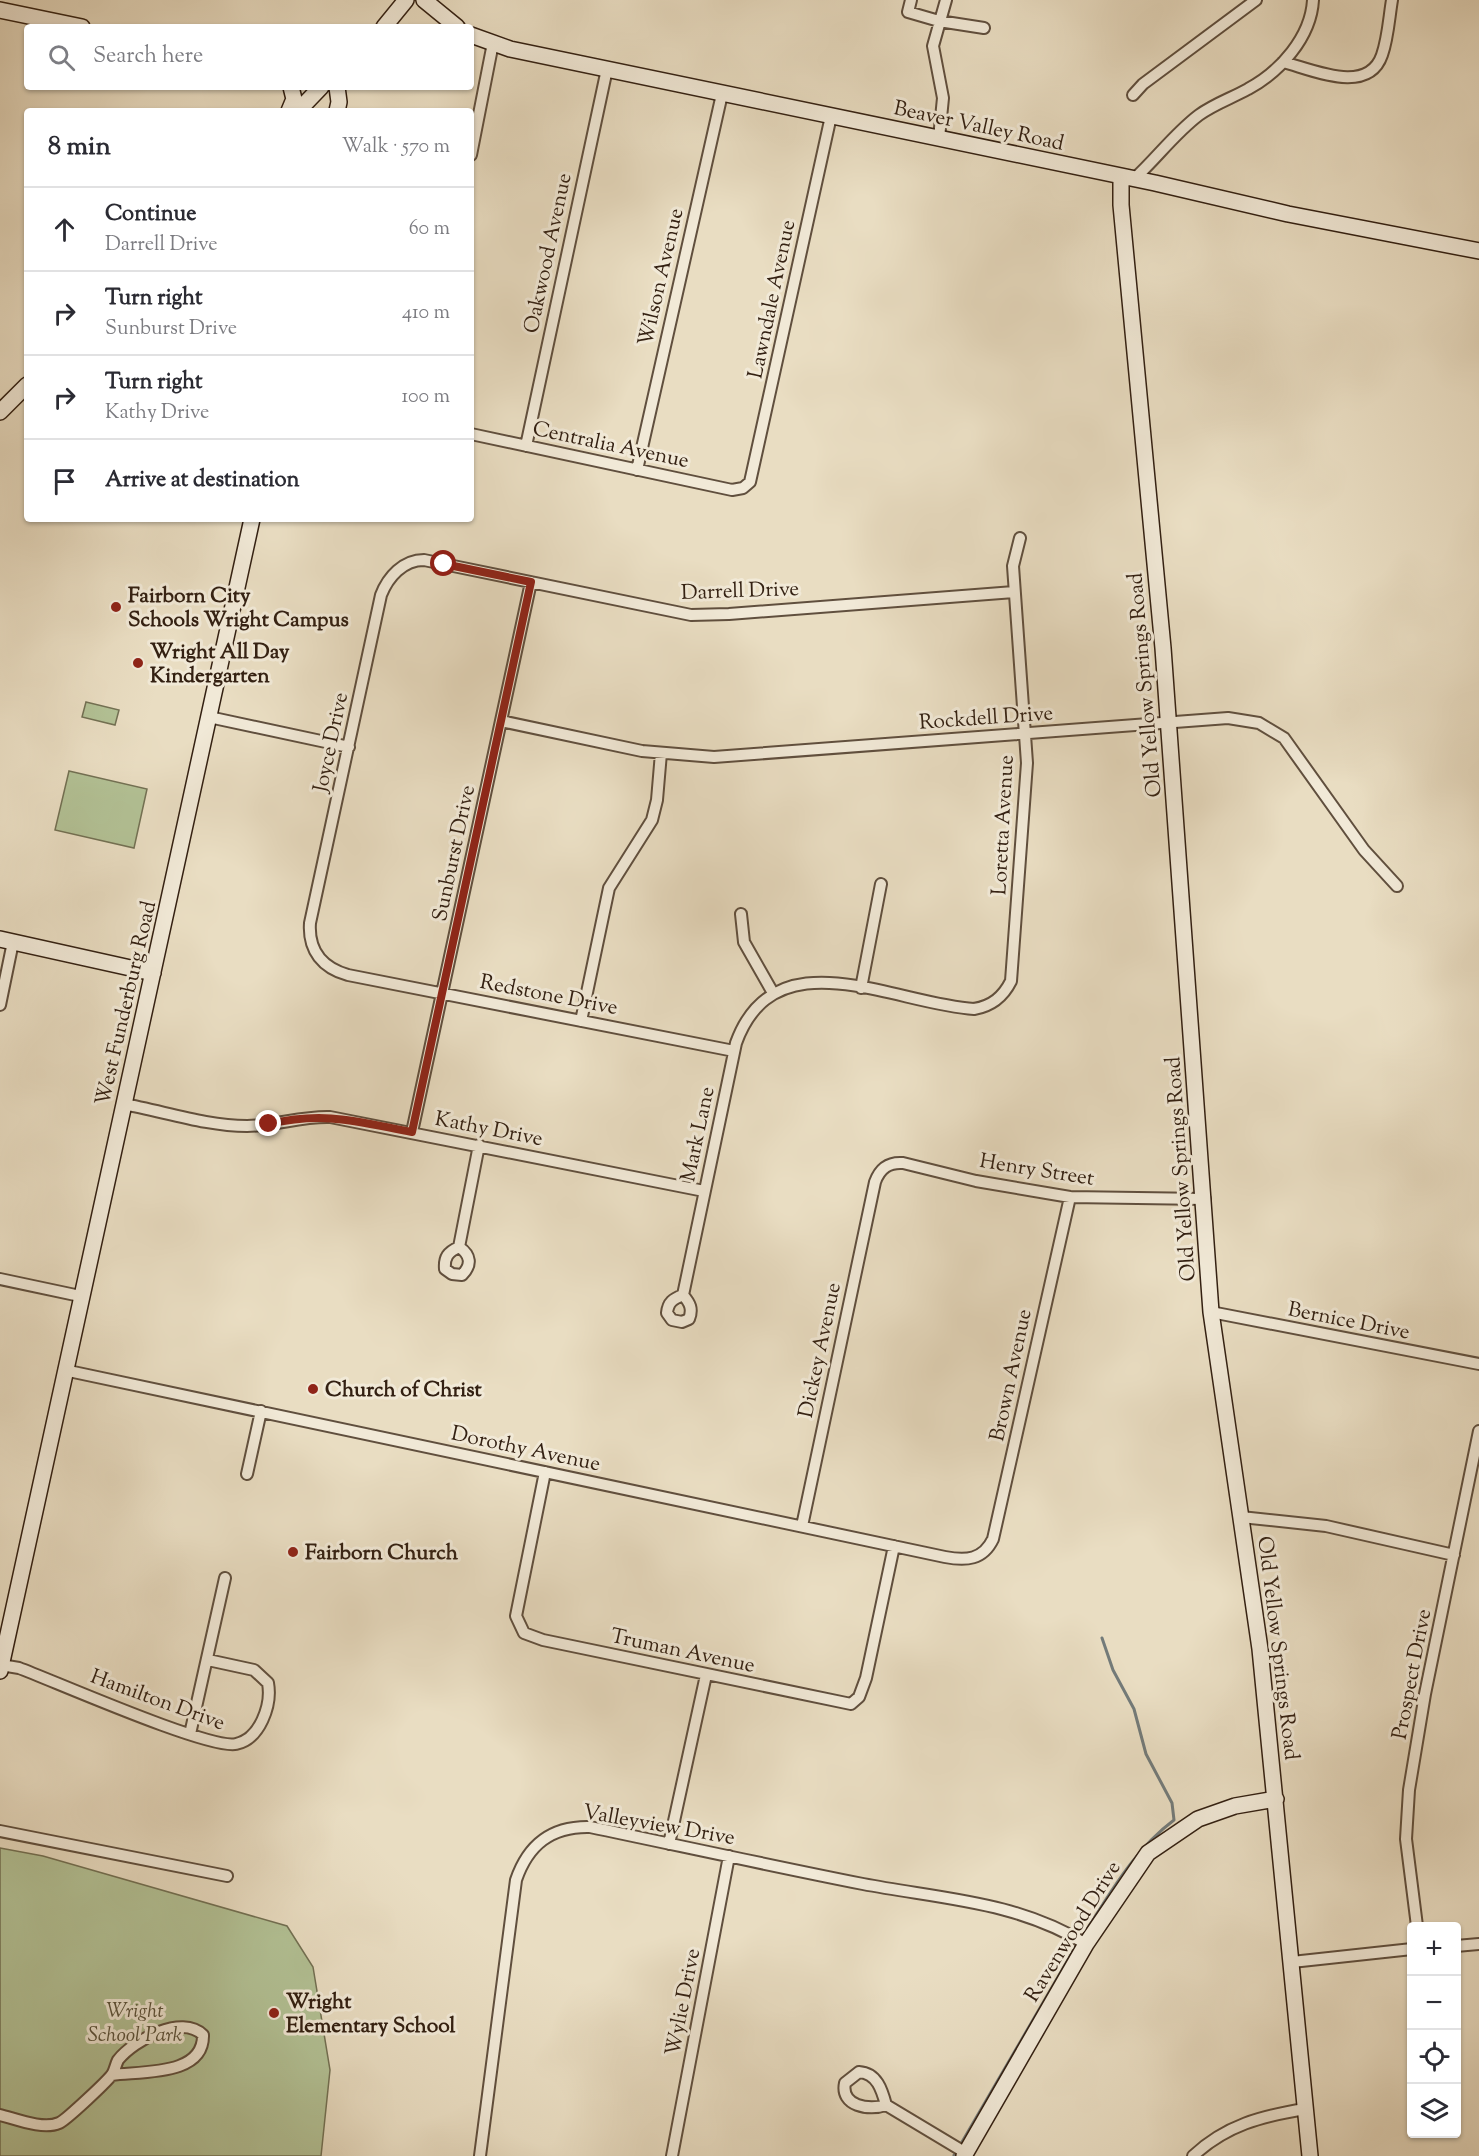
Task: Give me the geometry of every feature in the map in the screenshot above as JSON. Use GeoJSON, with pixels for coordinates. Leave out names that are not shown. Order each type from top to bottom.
{"type":"FeatureCollection","features":[{"type":"Feature","properties":{"kind":"street"},"geometry":{"type":"LineString","coordinates":[[386,24],[406,0]]}},
{"type":"Feature","properties":{"kind":"street"},"geometry":{"type":"LineString","coordinates":[[424,0],[453,24]]}},
{"type":"Feature","properties":{"kind":"street"},"geometry":{"type":"LineString","coordinates":[[911,0],[908,12],[939,21],[984,28]]}},
{"type":"Feature","properties":{"kind":"street"},"geometry":{"type":"LineString","coordinates":[[939,138],[943,98],[933,46],[946,0]]}},
{"type":"Feature","properties":{"kind":"street"},"geometry":{"type":"LineString","coordinates":[[1133,95],[1143,84],[1204,36],[1256,0]]}},
{"type":"Feature","properties":{"kind":"street"},"geometry":{"type":"LineString","coordinates":[[1127,178],[1197,117],[1258,84],[1283,62],[1308,25],[1313,0]]}},
{"type":"Feature","properties":{"kind":"street"},"geometry":{"type":"LineString","coordinates":[[1283,62],[1343,77],[1364,75],[1377,64],[1382,55],[1392,0]]}},
{"type":"Feature","properties":{"kind":"street"},"geometry":{"type":"LineString","coordinates":[[6,7],[71,24]]}},
{"type":"Feature","properties":{"kind":"street","name":"Beaver Valley Road"},"geometry":{"type":"LineString","coordinates":[[474,36],[493,43],[722,94],[939,138],[1298,216],[1479,251]]}},
{"type":"Feature","properties":{"kind":"street"},"geometry":{"type":"LineString","coordinates":[[474,140],[493,43]]}},
{"type":"Feature","properties":{"kind":"street","name":"Oakwood Avenue"},"geometry":{"type":"LineString","coordinates":[[526,446],[607,69]]}},
{"type":"Feature","properties":{"kind":"street"},"geometry":{"type":"LineString","coordinates":[[290,108],[294,99],[292,90]]}},
{"type":"Feature","properties":{"kind":"street"},"geometry":{"type":"LineString","coordinates":[[301,108],[318,90]]}},
{"type":"Feature","properties":{"kind":"street"},"geometry":{"type":"LineString","coordinates":[[337,90],[338,108]]}},
{"type":"Feature","properties":{"kind":"street","name":"Wilson Avenue"},"geometry":{"type":"LineString","coordinates":[[638,470],[722,94]]}},
{"type":"Feature","properties":{"kind":"street","name":"Lawndale Avenue"},"geometry":{"type":"LineString","coordinates":[[743,488],[753,474],[831,116]]}},
{"type":"Feature","properties":{"kind":"street","name":"Old Yellow Springs Road"},"geometry":{"type":"LineString","coordinates":[[1127,178],[1121,205],[1169,723],[1188,1008],[1205,1198],[1212,1312],[1220,1388],[1255,1606],[1310,2156]]}},
{"type":"Feature","properties":{"kind":"street"},"geometry":{"type":"LineString","coordinates":[[0,412],[24,388]]}},
{"type":"Feature","properties":{"kind":"street","name":"Centralia Avenue"},"geometry":{"type":"LineString","coordinates":[[474,435],[732,490],[743,488]]}},
{"type":"Feature","properties":{"kind":"street","name":"West Funderburg Road"},"geometry":{"type":"LineString","coordinates":[[1,1668],[36,1497],[251,522]]}},
{"type":"Feature","properties":{"kind":"street","name":"Loretta Avenue"},"geometry":{"type":"LineString","coordinates":[[861,988],[967,1008],[981,1008],[994,1002],[1007,990],[1013,972],[1027,763],[1013,561],[1020,538]]}},
{"type":"Feature","properties":{"kind":"street","name":"Darrell Drive"},"geometry":{"type":"LineString","coordinates":[[401,568],[414,561],[423,560],[648,608],[700,615],[1014,591]]}},
{"type":"Feature","properties":{"kind":"street","name":"Joyce Drive"},"geometry":{"type":"LineString","coordinates":[[310,930],[381,595],[388,580],[401,568]]}},
{"type":"Feature","properties":{"kind":"street","name":"Sunburst Drive"},"geometry":{"type":"LineString","coordinates":[[412,1132],[531,582]]}},
{"type":"Feature","properties":{"kind":"street"},"geometry":{"type":"LineString","coordinates":[[209,717],[349,747]]}},
{"type":"Feature","properties":{"kind":"street","name":"Rockdell Drive"},"geometry":{"type":"LineString","coordinates":[[501,721],[662,753],[729,756],[1236,718],[1259,723],[1278,732],[1289,742],[1364,850],[1398,886]]}},
{"type":"Feature","properties":{"kind":"street"},"geometry":{"type":"LineString","coordinates":[[581,1021],[609,888],[652,820],[657,800],[662,753]]}},
{"type":"Feature","properties":{"kind":"street"},"geometry":{"type":"LineString","coordinates":[[741,914],[744,942],[773,993],[809,981],[835,982],[861,988],[881,884]]}},
{"type":"Feature","properties":{"kind":"street","name":"Redstone Drive"},"geometry":{"type":"LineString","coordinates":[[310,930],[313,949],[328,967],[348,975],[734,1051]]}},
{"type":"Feature","properties":{"kind":"street"},"geometry":{"type":"LineString","coordinates":[[0,1005],[7,941],[153,973]]}},
{"type":"Feature","properties":{"kind":"street","name":"Mark Lane"},"geometry":{"type":"LineString","coordinates":[[683,1295],[734,1051],[747,1018],[773,993]]}},
{"type":"Feature","properties":{"kind":"street","name":"Kathy Drive"},"geometry":{"type":"LineString","coordinates":[[123,1104],[235,1125],[259,1125],[311,1116],[330,1117],[704,1191]]}},
{"type":"Feature","properties":{"kind":"street"},"geometry":{"type":"LineString","coordinates":[[459,1247],[479,1145]]}},
{"type":"Feature","properties":{"kind":"street","name":"Henry Street"},"geometry":{"type":"LineString","coordinates":[[875,1182],[884,1167],[891,1163],[903,1163],[976,1180],[1070,1197],[1205,1198]]}},
{"type":"Feature","properties":{"kind":"street","name":"Dickey Avenue"},"geometry":{"type":"LineString","coordinates":[[802,1526],[875,1182]]}},
{"type":"Feature","properties":{"kind":"street","name":"Brown Avenue"},"geometry":{"type":"LineString","coordinates":[[980,1556],[993,1539],[1070,1197]]}},
{"type":"Feature","properties":{"kind":"street"},"geometry":{"type":"LineString","coordinates":[[0,1279],[80,1296]]}},
{"type":"Feature","properties":{"kind":"street","name":"Bernice Drive"},"geometry":{"type":"LineString","coordinates":[[1212,1312],[1479,1364]]}},
{"type":"Feature","properties":{"kind":"street","name":"Dorothy Avenue"},"geometry":{"type":"LineString","coordinates":[[64,1370],[959,1560],[980,1556]]}},
{"type":"Feature","properties":{"kind":"street"},"geometry":{"type":"LineString","coordinates":[[247,1474],[261,1411]]}},
{"type":"Feature","properties":{"kind":"street","name":"Prospect Drive"},"geometry":{"type":"LineString","coordinates":[[1416,1922],[1407,1847],[1407,1805],[1425,1694],[1479,1431]]}},
{"type":"Feature","properties":{"kind":"street","name":"Truman Avenue"},"geometry":{"type":"LineString","coordinates":[[545,1472],[518,1600],[516,1616],[518,1624],[529,1636],[706,1675],[844,1704],[856,1701],[863,1689],[894,1546]]}},
{"type":"Feature","properties":{"kind":"street"},"geometry":{"type":"LineString","coordinates":[[1241,1517],[1326,1526],[1454,1555]]}},
{"type":"Feature","properties":{"kind":"street"},"geometry":{"type":"LineString","coordinates":[[190,1734],[225,1578]]}},
{"type":"Feature","properties":{"kind":"street","name":"Hamilton Drive"},"geometry":{"type":"LineString","coordinates":[[1,1668],[19,1668],[190,1734],[229,1745],[244,1741],[258,1727],[268,1700],[268,1683],[260,1673],[247,1668],[208,1660]]}},
{"type":"Feature","properties":{"kind":"street"},"geometry":{"type":"LineString","coordinates":[[669,1844],[706,1675]]}},
{"type":"Feature","properties":{"kind":"street","name":"Ravenwood Drive"},"geometry":{"type":"LineString","coordinates":[[965,2154],[1086,1944],[1148,1852],[1198,1819],[1235,1806],[1276,1799]]}},
{"type":"Feature","properties":{"kind":"street","name":"Valleyview Drive"},"geometry":{"type":"LineString","coordinates":[[480,2156],[514,1892],[524,1861],[540,1840],[571,1828],[590,1827],[1011,1910],[1049,1923],[1086,1944]]}},
{"type":"Feature","properties":{"kind":"street"},"geometry":{"type":"LineString","coordinates":[[0,1831],[226,1876]]}},
{"type":"Feature","properties":{"kind":"street","name":"Wylie Drive"},"geometry":{"type":"LineString","coordinates":[[672,2156],[729,1856]]}},
{"type":"Feature","properties":{"kind":"street"},"geometry":{"type":"LineString","coordinates":[[1461,1946],[1479,1944]]}},
{"type":"Feature","properties":{"kind":"street"},"geometry":{"type":"LineString","coordinates":[[1292,1962],[1407,1950]]}},
{"type":"Feature","properties":{"kind":"street"},"geometry":{"type":"LineString","coordinates":[[0,2115],[55,2125],[68,2117],[112,2075],[118,2060],[143,2041],[168,2028],[185,2026],[197,2028],[203,2035],[204,2047],[198,2057],[189,2063],[164,2069],[112,2075]]}},
{"type":"Feature","properties":{"kind":"street"},"geometry":{"type":"LineString","coordinates":[[886,2105],[965,2154]]}},
{"type":"Feature","properties":{"kind":"street"},"geometry":{"type":"LineString","coordinates":[[1193,2156],[1216,2137],[1240,2124],[1267,2115],[1305,2109]]}},
{"type":"Feature","properties":{"kind":"green space"},"geometry":{"type":"Polygon","coordinates":[[[86,702],[119,710],[115,725],[82,717],[86,702]]]}},
{"type":"Feature","properties":{"kind":"green space"},"geometry":{"type":"Polygon","coordinates":[[[69,771],[147,789],[134,848],[55,830],[69,771]]]}},
{"type":"Feature","properties":{"kind":"green space","name":"Wright School Park"},"geometry":{"type":"Polygon","coordinates":[[[0,1848],[43,1856],[287,1926],[313,1967],[330,2070],[321,2156],[0,2156],[0,1848]]]}},
{"type":"Feature","properties":{"kind":"waterway"},"geometry":{"type":"LineString","coordinates":[[1084,1934],[1135,1858],[1174,1820],[1172,1803],[1146,1754],[1134,1709],[1113,1670],[1102,1638]]}},
{"type":"Feature","properties":{"kind":"waterway"},"geometry":{"type":"LineString","coordinates":[[962,2142],[1076,1946]]}},
{"type":"Feature","properties":{"kind":"place","name":"Fairborn City Schools Wright Campus"},"geometry":{"type":"Point","coordinates":[116,607]}},
{"type":"Feature","properties":{"kind":"place","name":"Wright All Day Kindergarten"},"geometry":{"type":"Point","coordinates":[138,663]}},
{"type":"Feature","properties":{"kind":"place","name":"Church of Christ"},"geometry":{"type":"Point","coordinates":[313,1389]}},
{"type":"Feature","properties":{"kind":"place","name":"Fairborn Church"},"geometry":{"type":"Point","coordinates":[293,1552]}},
{"type":"Feature","properties":{"kind":"place","name":"Wright Elementary School"},"geometry":{"type":"Point","coordinates":[274,2013]}},
{"type":"Feature","properties":{"kind":"route"},"geometry":{"type":"LineString","coordinates":[[269,1124],[311,1116],[330,1117],[412,1132],[531,582],[444,564]]}}]}
